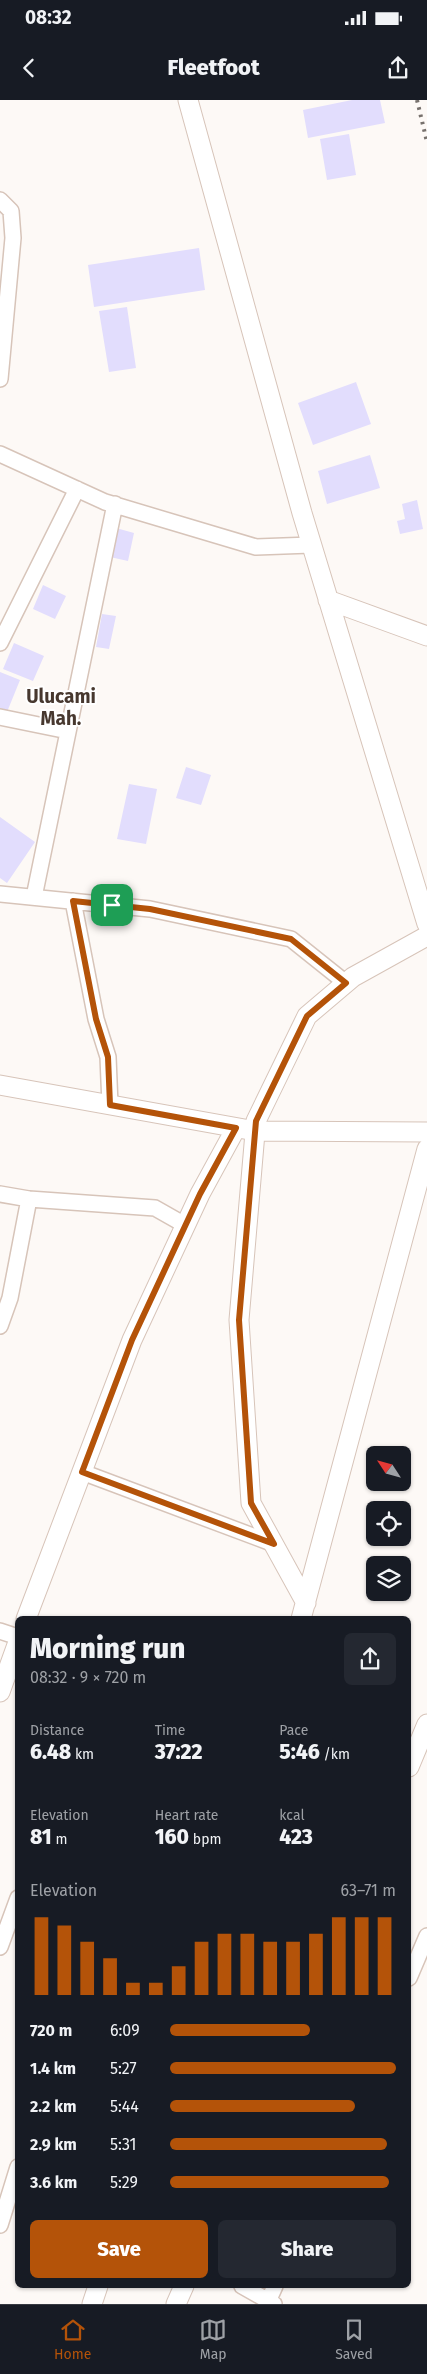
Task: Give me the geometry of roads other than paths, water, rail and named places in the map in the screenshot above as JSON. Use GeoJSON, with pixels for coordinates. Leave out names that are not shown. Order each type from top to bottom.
{"type":"FeatureCollection","features":[{"type":"Feature","properties":{"kind":"street"},"geometry":{"type":"LineString","coordinates":[[188,100],[311,544],[427,924]]}},
{"type":"Feature","properties":{"kind":"street"},"geometry":{"type":"LineString","coordinates":[[0,200],[11,211],[13,238],[0,378]]}},
{"type":"Feature","properties":{"kind":"street"},"geometry":{"type":"LineString","coordinates":[[0,454],[115,504],[256,547],[311,544]]}},
{"type":"Feature","properties":{"kind":"street"},"geometry":{"type":"LineString","coordinates":[[0,643],[77,489]]}},
{"type":"Feature","properties":{"kind":"street"},"geometry":{"type":"LineString","coordinates":[[34,897],[115,504]]}},
{"type":"Feature","properties":{"kind":"street"},"geometry":{"type":"LineString","coordinates":[[328,600],[427,636]]}},
{"type":"Feature","properties":{"kind":"street"},"geometry":{"type":"LineString","coordinates":[[0,717],[68,732]]}},
{"type":"Feature","properties":{"kind":"street"},"geometry":{"type":"LineString","coordinates":[[0,894],[150,909],[291,939],[346,983]]}},
{"type":"Feature","properties":{"kind":"street"},"geometry":{"type":"LineString","coordinates":[[73,901],[96,1019],[108,1057],[110,1105]]}},
{"type":"Feature","properties":{"kind":"street"},"geometry":{"type":"LineString","coordinates":[[303,1611],[274,1544],[251,1503],[239,1320],[256,1121],[307,1016],[352,977],[427,936]]}},
{"type":"Feature","properties":{"kind":"street"},"geometry":{"type":"LineString","coordinates":[[0,1085],[255,1131],[427,1132]]}},
{"type":"Feature","properties":{"kind":"street"},"geometry":{"type":"LineString","coordinates":[[27,1616],[132,1340],[200,1194],[236,1128]]}},
{"type":"Feature","properties":{"kind":"street"},"geometry":{"type":"LineString","coordinates":[[303,1611],[427,1149]]}},
{"type":"Feature","properties":{"kind":"street"},"geometry":{"type":"LineString","coordinates":[[0,1194],[29,1199],[155,1208],[185,1225]]}},
{"type":"Feature","properties":{"kind":"street"},"geometry":{"type":"LineString","coordinates":[[0,1326],[10,1298],[29,1199]]}},
{"type":"Feature","properties":{"kind":"street"},"geometry":{"type":"LineString","coordinates":[[82,1472],[274,1544]]}},
{"type":"Feature","properties":{"kind":"street"},"geometry":{"type":"LineString","coordinates":[[0,1631],[15,1636]]}},
{"type":"Feature","properties":{"kind":"street"},"geometry":{"type":"LineString","coordinates":[[0,1692],[15,1650]]}},
{"type":"Feature","properties":{"kind":"street"},"geometry":{"type":"LineString","coordinates":[[411,1762],[427,1724]]}},
{"type":"Feature","properties":{"kind":"street"},"geometry":{"type":"LineString","coordinates":[[0,1947],[15,1906]]}},
{"type":"Feature","properties":{"kind":"street"},"geometry":{"type":"LineString","coordinates":[[411,1973],[427,1936]]}},
{"type":"Feature","properties":{"kind":"street"},"geometry":{"type":"LineString","coordinates":[[0,2225],[15,2176]]}},
{"type":"Feature","properties":{"kind":"street"},"geometry":{"type":"LineString","coordinates":[[92,2304],[97,2288]]}},
{"type":"Feature","properties":{"kind":"street"},"geometry":{"type":"LineString","coordinates":[[176,2304],[183,2288]]}},
{"type":"Feature","properties":{"kind":"street"},"geometry":{"type":"LineString","coordinates":[[245,2288],[270,2303],[274,2288]]}},
{"type":"Feature","properties":{"kind":"railway"},"geometry":{"type":"LineString","coordinates":[[417,100],[427,142]]}},
{"type":"Feature","properties":{"kind":"district","name":"Ulucami Mah."},"geometry":{"type":"Point","coordinates":[61,707]}}]}
